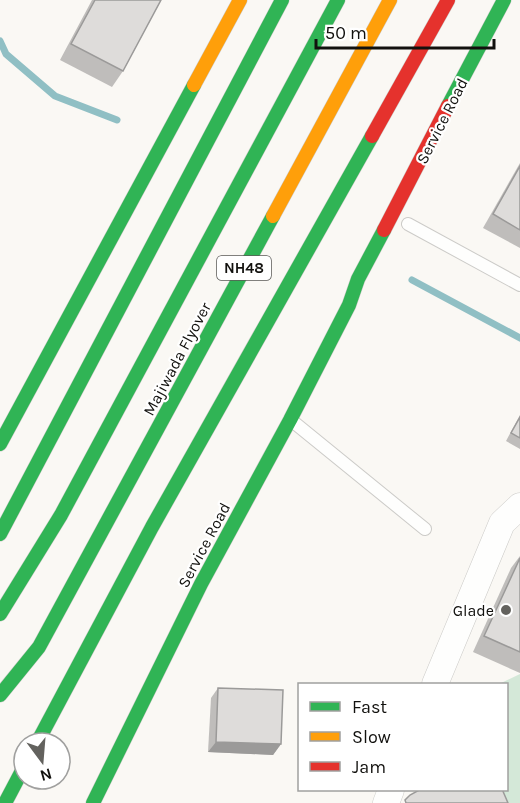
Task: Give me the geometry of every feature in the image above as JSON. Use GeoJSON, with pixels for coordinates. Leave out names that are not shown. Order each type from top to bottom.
{"type":"FeatureCollection","features":[{"type":"Feature","properties":{"kind":"main road"},"geometry":{"type":"LineString","coordinates":[[0,444],[240,0]]}},
{"type":"Feature","properties":{"kind":"main road"},"geometry":{"type":"LineString","coordinates":[[0,534],[282,0]]}},
{"type":"Feature","properties":{"kind":"main road","name":"Majiwada Flyover"},"geometry":{"type":"LineString","coordinates":[[0,614],[61,515],[338,0]]}},
{"type":"Feature","properties":{"kind":"main road","name":"Majiwada Flyover"},"geometry":{"type":"LineString","coordinates":[[3,701],[39,647],[390,0]]}},
{"type":"Feature","properties":{"kind":"main road"},"geometry":{"type":"LineString","coordinates":[[43,731],[152,527],[448,0]]}},
{"type":"Feature","properties":{"kind":"main road","name":"Service Road"},"geometry":{"type":"LineString","coordinates":[[93,803],[201,584],[349,305],[358,279],[509,4]]}},
{"type":"Feature","properties":{"kind":"main road","name":"Service Road"},"geometry":{"type":"LineString","coordinates":[[349,305],[366,294]]}},
{"type":"Feature","properties":{"kind":"street"},"geometry":{"type":"LineString","coordinates":[[435,683],[502,523],[520,506]]}},
{"type":"Feature","properties":{"kind":"lane"},"geometry":{"type":"LineString","coordinates":[[408,224],[520,285]]}},
{"type":"Feature","properties":{"kind":"lane"},"geometry":{"type":"LineString","coordinates":[[290,420],[425,529]]}},
{"type":"Feature","properties":{"kind":"green space"},"geometry":{"type":"Polygon","coordinates":[[[520,674],[520,803],[493,803],[487,791],[508,791],[508,683],[501,683],[520,674]]]}},
{"type":"Feature","properties":{"kind":"building"},"geometry":{"type":"Polygon","coordinates":[[[95,0],[161,0],[123,71],[71,44],[95,0]]]}},
{"type":"Feature","properties":{"kind":"building"},"geometry":{"type":"Polygon","coordinates":[[[520,166],[520,230],[493,214],[520,166]]]}},
{"type":"Feature","properties":{"kind":"building"},"geometry":{"type":"Polygon","coordinates":[[[520,417],[520,438],[511,433],[520,417]]]}},
{"type":"Feature","properties":{"kind":"building","name":"Glade"},"geometry":{"type":"Polygon","coordinates":[[[520,558],[520,652],[484,636],[520,558]]]}},
{"type":"Feature","properties":{"kind":"building"},"geometry":{"type":"Polygon","coordinates":[[[218,688],[283,690],[281,744],[216,742],[218,688]]]}},
{"type":"Feature","properties":{"kind":"building"},"geometry":{"type":"Polygon","coordinates":[[[417,791],[503,791],[508,803],[406,803],[405,800],[417,791]]]}},
{"type":"Feature","properties":{"kind":"waterway"},"geometry":{"type":"LineString","coordinates":[[0,41],[6,54],[55,96],[117,120]]}},
{"type":"Feature","properties":{"kind":"waterway"},"geometry":{"type":"LineString","coordinates":[[412,280],[520,338]]}},
{"type":"Feature","properties":{"kind":"traffic: fast"},"geometry":{"type":"LineString","coordinates":[[0,534],[282,0]]}},
{"type":"Feature","properties":{"kind":"traffic: fast"},"geometry":{"type":"LineString","coordinates":[[0,614],[61,515],[338,0]]}},
{"type":"Feature","properties":{"kind":"traffic: fast"},"geometry":{"type":"LineString","coordinates":[[448,106],[504,0]]}},
{"type":"Feature","properties":{"kind":"traffic: fast"},"geometry":{"type":"LineString","coordinates":[[0,444],[194,85]]}},
{"type":"Feature","properties":{"kind":"traffic: fast"},"geometry":{"type":"LineString","coordinates":[[43,731],[152,527],[372,136]]}},
{"type":"Feature","properties":{"kind":"traffic: fast"},"geometry":{"type":"LineString","coordinates":[[0,695],[39,647],[273,216]]}},
{"type":"Feature","properties":{"kind":"traffic: fast"},"geometry":{"type":"LineString","coordinates":[[93,803],[201,584],[290,420],[349,305],[358,279],[384,230]]}},
{"type":"Feature","properties":{"kind":"traffic: fast"},"geometry":{"type":"LineString","coordinates":[[5,803],[12,790]]}},
{"type":"Feature","properties":{"kind":"traffic: slow"},"geometry":{"type":"LineString","coordinates":[[194,85],[240,0]]}},
{"type":"Feature","properties":{"kind":"traffic: slow"},"geometry":{"type":"LineString","coordinates":[[273,216],[390,0]]}},
{"type":"Feature","properties":{"kind":"traffic: jam"},"geometry":{"type":"LineString","coordinates":[[372,136],[448,0]]}},
{"type":"Feature","properties":{"kind":"traffic: jam"},"geometry":{"type":"LineString","coordinates":[[384,230],[448,106]]}},
{"type":"Feature","properties":{"kind":"place","name":"Glade"},"geometry":{"type":"Point","coordinates":[506,610]}}]}
